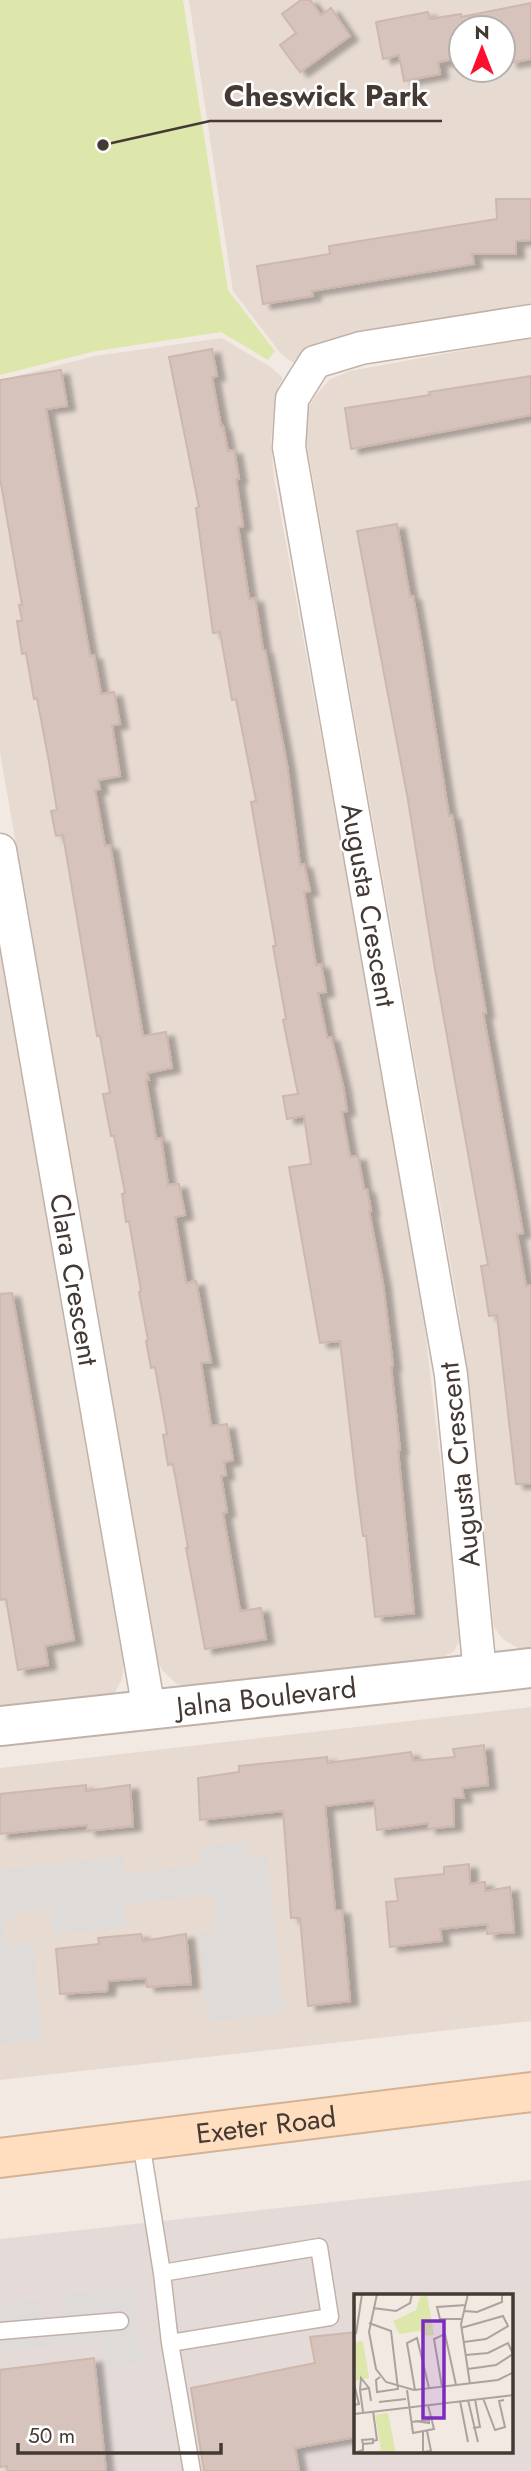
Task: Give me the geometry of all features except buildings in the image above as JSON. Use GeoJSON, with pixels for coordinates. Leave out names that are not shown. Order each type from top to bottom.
{"type":"FeatureCollection","features":[{"type":"Feature","properties":{"kind":"main road","name":"Exeter Road"},"geometry":{"type":"LineString","coordinates":[[0,2158],[531,2092]]}},
{"type":"Feature","properties":{"kind":"street","name":"Augusta Crescent"},"geometry":{"type":"LineString","coordinates":[[480,1674],[451,1375],[289,447],[292,398],[315,362],[361,348],[531,321]]}},
{"type":"Feature","properties":{"kind":"street","name":"Clara Crescent"},"geometry":{"type":"LineString","coordinates":[[0,850],[149,1710]]}},
{"type":"Feature","properties":{"kind":"street","name":"Jalna Boulevard"},"geometry":{"type":"LineString","coordinates":[[0,1726],[531,1668]]}},
{"type":"Feature","properties":{"kind":"lane"},"geometry":{"type":"LineString","coordinates":[[141,2142],[170,2343],[192,2471]]}},
{"type":"Feature","properties":{"kind":"lane"},"geometry":{"type":"LineString","coordinates":[[162,2273],[319,2247],[330,2317],[170,2343]]}},
{"type":"Feature","properties":{"kind":"lane"},"geometry":{"type":"LineString","coordinates":[[0,2332],[120,2321]]}},
{"type":"Feature","properties":{"kind":"shaded area"},"geometry":{"type":"Polygon","coordinates":[[[189,0],[531,0],[531,303],[328,340],[307,351],[294,363],[282,355],[233,291],[189,0]]]}},
{"type":"Feature","properties":{"kind":"shaded area"},"geometry":{"type":"Polygon","coordinates":[[[222,338],[272,368],[283,378],[279,385],[271,441],[274,478],[417,1261],[461,1638],[454,1651],[438,1660],[194,1687],[177,1684],[163,1671],[156,1659],[0,752],[0,380],[95,356],[222,338]]]}},
{"type":"Feature","properties":{"kind":"shaded area"},"geometry":{"type":"Polygon","coordinates":[[[531,338],[531,1650],[521,1650],[503,1639],[494,1627],[459,1312],[304,428],[308,408],[317,394],[329,380],[350,371],[531,338]]]}},
{"type":"Feature","properties":{"kind":"shaded area"},"geometry":{"type":"Polygon","coordinates":[[[0,939],[125,1654],[122,1679],[114,1694],[0,1708],[0,939]]]}},
{"type":"Feature","properties":{"kind":"shaded area"},"geometry":{"type":"Polygon","coordinates":[[[531,1707],[531,2021],[0,2080],[0,1768],[531,1707]]]}},
{"type":"Feature","properties":{"kind":"shaded area"},"geometry":{"type":"Polygon","coordinates":[[[248,1841],[250,1858],[267,1856],[284,2012],[208,2022],[199,1933],[216,1932],[213,1895],[124,1904],[126,1927],[53,1934],[50,1909],[23,1911],[4,1924],[4,1944],[33,1942],[42,2040],[0,2044],[0,1870],[123,1856],[126,1874],[203,1864],[201,1847],[248,1841]]]}},
{"type":"Feature","properties":{"kind":"shaded area"},"geometry":{"type":"Polygon","coordinates":[[[531,2180],[531,2471],[0,2471],[0,2239],[531,2180]]]}},
{"type":"Feature","properties":{"kind":"shaded area"},"geometry":{"type":"Polygon","coordinates":[[[132,2286],[143,2363],[104,2367],[100,2341],[0,2352],[0,2303],[41,2299],[44,2316],[66,2315],[64,2294],[132,2286]]]}},
{"type":"Feature","properties":{"kind":"green space"},"geometry":{"type":"Polygon","coordinates":[[[0,0],[183,0],[228,290],[275,351],[268,360],[221,332],[96,351],[0,375],[0,0]]]}},
{"type":"Feature","properties":{"kind":"place","name":"Cheswick Park"},"geometry":{"type":"Point","coordinates":[103,145]}}]}
